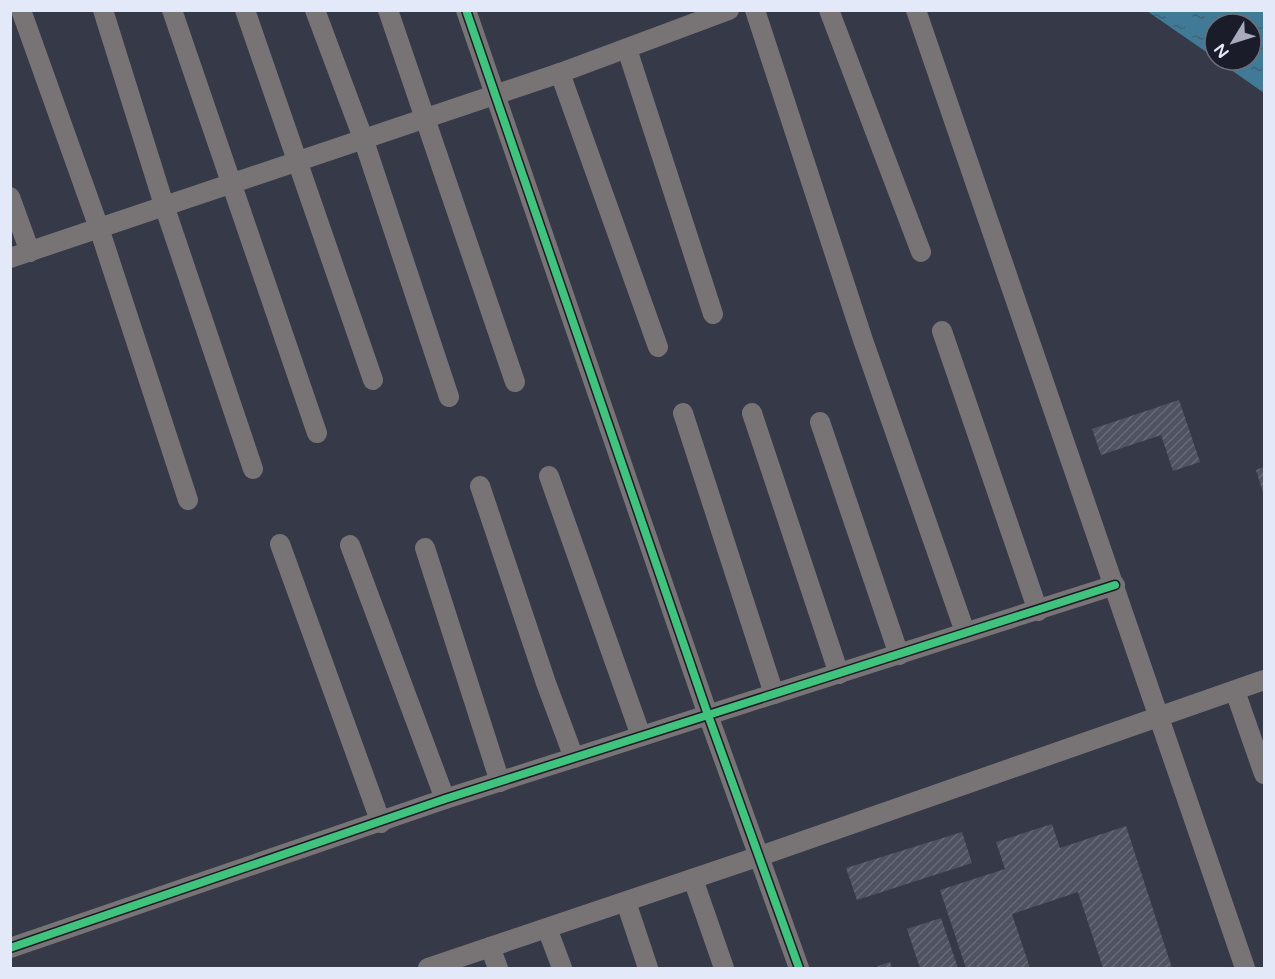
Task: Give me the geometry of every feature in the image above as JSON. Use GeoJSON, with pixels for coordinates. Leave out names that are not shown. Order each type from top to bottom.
{"type":"FeatureCollection","features":[{"type":"Feature","properties":{"kind":"street"},"geometry":{"type":"LineString","coordinates":[[21,10],[99,228],[188,500]]}},
{"type":"Feature","properties":{"kind":"street"},"geometry":{"type":"LineString","coordinates":[[103,10],[164,205],[254,469]]}},
{"type":"Feature","properties":{"kind":"street"},"geometry":{"type":"LineString","coordinates":[[172,10],[317,432]]}},
{"type":"Feature","properties":{"kind":"street"},"geometry":{"type":"LineString","coordinates":[[244,10],[373,380]]}},
{"type":"Feature","properties":{"kind":"street"},"geometry":{"type":"LineString","coordinates":[[315,10],[363,138],[449,397]]}},
{"type":"Feature","properties":{"kind":"street"},"geometry":{"type":"LineString","coordinates":[[388,10],[515,382]]}},
{"type":"Feature","properties":{"kind":"street"},"geometry":{"type":"LineString","coordinates":[[466,10],[708,715],[799,969]]}},
{"type":"Feature","properties":{"kind":"street"},"geometry":{"type":"LineString","coordinates":[[10,258],[560,73],[729,10]]}},
{"type":"Feature","properties":{"kind":"street"},"geometry":{"type":"LineString","coordinates":[[755,10],[863,340],[965,632]]}},
{"type":"Feature","properties":{"kind":"street"},"geometry":{"type":"LineString","coordinates":[[829,10],[921,252]]}},
{"type":"Feature","properties":{"kind":"street"},"geometry":{"type":"LineString","coordinates":[[916,10],[1245,969]]}},
{"type":"Feature","properties":{"kind":"street"},"geometry":{"type":"LineString","coordinates":[[627,49],[713,314]]}},
{"type":"Feature","properties":{"kind":"street"},"geometry":{"type":"LineString","coordinates":[[560,73],[658,347]]}},
{"type":"Feature","properties":{"kind":"street"},"geometry":{"type":"LineString","coordinates":[[10,197],[30,252]]}},
{"type":"Feature","properties":{"kind":"street"},"geometry":{"type":"LineString","coordinates":[[942,331],[1038,611]]}},
{"type":"Feature","properties":{"kind":"street"},"geometry":{"type":"LineString","coordinates":[[683,413],[774,694]]}},
{"type":"Feature","properties":{"kind":"street"},"geometry":{"type":"LineString","coordinates":[[752,413],[839,674]]}},
{"type":"Feature","properties":{"kind":"street"},"geometry":{"type":"LineString","coordinates":[[820,422],[898,655]]}},
{"type":"Feature","properties":{"kind":"street"},"geometry":{"type":"LineString","coordinates":[[549,476],[641,736]]}},
{"type":"Feature","properties":{"kind":"street"},"geometry":{"type":"LineString","coordinates":[[480,486],[546,683],[574,758]]}},
{"type":"Feature","properties":{"kind":"street"},"geometry":{"type":"LineString","coordinates":[[280,544],[381,823]]}},
{"type":"Feature","properties":{"kind":"street"},"geometry":{"type":"LineString","coordinates":[[350,544],[445,800]]}},
{"type":"Feature","properties":{"kind":"street"},"geometry":{"type":"LineString","coordinates":[[425,548],[500,782]]}},
{"type":"Feature","properties":{"kind":"street"},"geometry":{"type":"LineString","coordinates":[[10,948],[445,800],[1115,585]]}},
{"type":"Feature","properties":{"kind":"street"},"geometry":{"type":"LineString","coordinates":[[430,968],[760,856],[1264,680]]}},
{"type":"Feature","properties":{"kind":"street"},"geometry":{"type":"LineString","coordinates":[[1235,690],[1264,774]]}},
{"type":"Feature","properties":{"kind":"street"},"geometry":{"type":"LineString","coordinates":[[693,879],[724,969]]}},
{"type":"Feature","properties":{"kind":"street"},"geometry":{"type":"LineString","coordinates":[[626,902],[648,969]]}},
{"type":"Feature","properties":{"kind":"street"},"geometry":{"type":"LineString","coordinates":[[547,928],[562,969]]}},
{"type":"Feature","properties":{"kind":"street"},"geometry":{"type":"LineString","coordinates":[[490,948],[498,969]]}},
{"type":"Feature","properties":{"kind":"water"},"geometry":{"type":"Polygon","coordinates":[[[1147,11],[1264,11],[1264,93],[1234,72],[1263,72],[1263,12],[1203,12],[1203,50],[1147,11]]]}},
{"type":"Feature","properties":{"kind":"building"},"geometry":{"type":"Polygon","coordinates":[[[1179,400],[1200,462],[1173,471],[1161,435],[1101,455],[1092,429],[1179,400]]]}},
{"type":"Feature","properties":{"kind":"building"},"geometry":{"type":"Polygon","coordinates":[[[1264,467],[1264,496],[1256,470],[1264,467]]]}},
{"type":"Feature","properties":{"kind":"building"},"geometry":{"type":"Polygon","coordinates":[[[1052,824],[1060,848],[1126,826],[1172,968],[1103,968],[1078,892],[1012,914],[1030,968],[966,968],[940,890],[1005,869],[996,842],[1052,824]]]}},
{"type":"Feature","properties":{"kind":"building"},"geometry":{"type":"Polygon","coordinates":[[[962,832],[972,863],[857,900],[846,868],[962,832]]]}},
{"type":"Feature","properties":{"kind":"building"},"geometry":{"type":"Polygon","coordinates":[[[941,918],[958,968],[920,968],[907,929],[941,918]]]}},
{"type":"Feature","properties":{"kind":"building"},"geometry":{"type":"Polygon","coordinates":[[[890,962],[892,968],[873,968],[890,962]]]}},
{"type":"Feature","properties":{"kind":"cycle path"},"geometry":{"type":"LineString","coordinates":[[466,10],[708,715],[799,968]]}},
{"type":"Feature","properties":{"kind":"cycle path"},"geometry":{"type":"LineString","coordinates":[[10,948],[445,799],[1115,585]]}}]}
